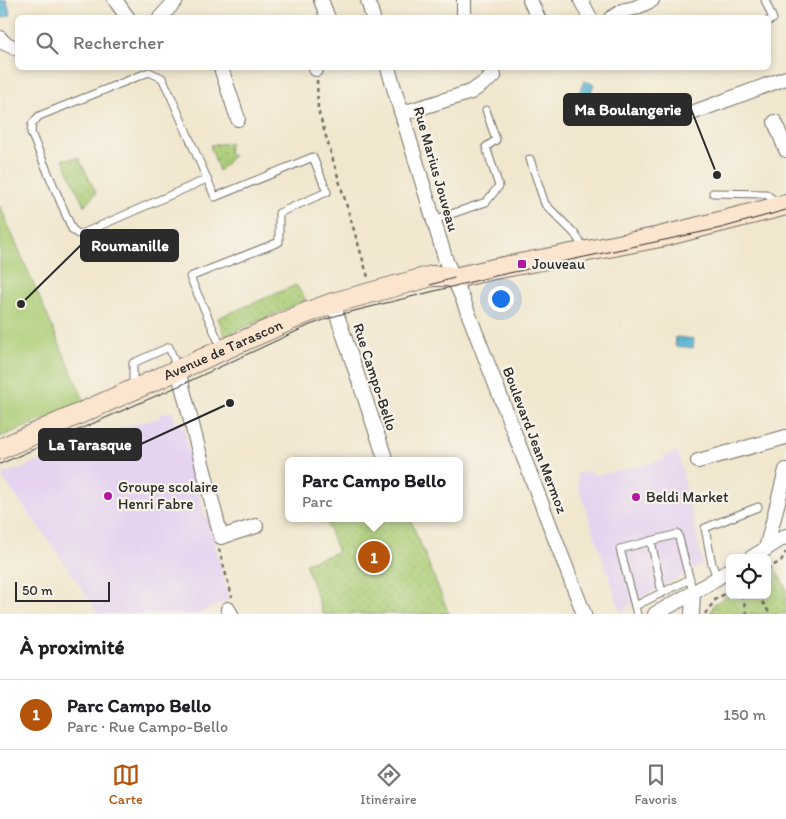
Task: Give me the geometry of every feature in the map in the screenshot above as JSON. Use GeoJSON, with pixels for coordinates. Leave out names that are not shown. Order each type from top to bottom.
{"type":"FeatureCollection","features":[{"type":"Feature","properties":{"kind":"street"},"geometry":{"type":"LineString","coordinates":[[115,0],[126,15]]}},
{"type":"Feature","properties":{"kind":"street"},"geometry":{"type":"LineString","coordinates":[[163,15],[176,0]]}},
{"type":"Feature","properties":{"kind":"street"},"geometry":{"type":"LineString","coordinates":[[321,0],[327,15]]}},
{"type":"Feature","properties":{"kind":"street"},"geometry":{"type":"LineString","coordinates":[[368,0],[370,15]]}},
{"type":"Feature","properties":{"kind":"street"},"geometry":{"type":"LineString","coordinates":[[464,0],[464,15]]}},
{"type":"Feature","properties":{"kind":"street"},"geometry":{"type":"LineString","coordinates":[[530,0],[537,15]]}},
{"type":"Feature","properties":{"kind":"street"},"geometry":{"type":"LineString","coordinates":[[581,0],[588,15]]}},
{"type":"Feature","properties":{"kind":"street"},"geometry":{"type":"LineString","coordinates":[[616,15],[652,0]]}},
{"type":"Feature","properties":{"kind":"street"},"geometry":{"type":"LineString","coordinates":[[0,38],[15,48]]}},
{"type":"Feature","properties":{"kind":"street"},"geometry":{"type":"LineString","coordinates":[[222,70],[238,118]]}},
{"type":"Feature","properties":{"kind":"street","name":"Rue Marius Jouveau"},"geometry":{"type":"LineString","coordinates":[[389,70],[446,261],[454,278]]}},
{"type":"Feature","properties":{"kind":"street"},"geometry":{"type":"LineString","coordinates":[[403,113],[471,92],[494,76],[491,70]]}},
{"type":"Feature","properties":{"kind":"street"},"geometry":{"type":"LineString","coordinates":[[681,117],[786,78]]}},
{"type":"Feature","properties":{"kind":"street"},"geometry":{"type":"LineString","coordinates":[[775,122],[786,150]]}},
{"type":"Feature","properties":{"kind":"street","name":"Avenue de Tarascon"},"geometry":{"type":"LineString","coordinates":[[0,449],[306,313],[334,303],[432,276],[454,278],[660,237],[784,206]]}},
{"type":"Feature","properties":{"kind":"street","name":"Boulevard Jean Mermoz"},"geometry":{"type":"LineString","coordinates":[[454,278],[584,614]]}},
{"type":"Feature","properties":{"kind":"street","name":"Rue Campo-Bello"},"geometry":{"type":"LineString","coordinates":[[334,303],[385,457]]}},
{"type":"Feature","properties":{"kind":"street"},"geometry":{"type":"LineString","coordinates":[[178,370],[221,538],[256,526]]}},
{"type":"Feature","properties":{"kind":"street"},"geometry":{"type":"LineString","coordinates":[[698,461],[786,437]]}},
{"type":"Feature","properties":{"kind":"street"},"geometry":{"type":"LineString","coordinates":[[766,549],[786,470]]}},
{"type":"Feature","properties":{"kind":"street"},"geometry":{"type":"LineString","coordinates":[[758,554],[786,536]]}},
{"type":"Feature","properties":{"kind":"street"},"geometry":{"type":"LineString","coordinates":[[655,614],[692,586],[717,578],[726,572]]}},
{"type":"Feature","properties":{"kind":"street"},"geometry":{"type":"LineString","coordinates":[[692,586],[692,614]]}},
{"type":"Feature","properties":{"kind":"lane"},"geometry":{"type":"LineString","coordinates":[[764,0],[773,19],[771,20]]}},
{"type":"Feature","properties":{"kind":"lane"},"geometry":{"type":"LineString","coordinates":[[207,179],[78,234],[72,229],[31,133],[32,124],[39,116],[149,72],[162,78],[170,94],[207,179],[214,197],[313,157],[327,192],[279,213],[279,242],[190,277],[222,351]]}},
{"type":"Feature","properties":{"kind":"lane"},"geometry":{"type":"LineString","coordinates":[[434,220],[486,202],[499,186],[486,147],[496,140],[486,110]]}},
{"type":"Feature","properties":{"kind":"lane"},"geometry":{"type":"LineString","coordinates":[[530,159],[545,204],[574,233],[587,251]]}},
{"type":"Feature","properties":{"kind":"lane"},"geometry":{"type":"LineString","coordinates":[[712,193],[766,194],[784,206]]}},
{"type":"Feature","properties":{"kind":"lane"},"geometry":{"type":"LineString","coordinates":[[717,578],[712,564],[705,528],[758,507]]}},
{"type":"Feature","properties":{"kind":"lane"},"geometry":{"type":"LineString","coordinates":[[678,534],[692,586],[662,593],[636,610],[620,549],[678,534]]}},
{"type":"Feature","properties":{"kind":"lane"},"geometry":{"type":"LineString","coordinates":[[652,541],[662,593]]}},
{"type":"Feature","properties":{"kind":"path"},"geometry":{"type":"LineString","coordinates":[[316,70],[318,110],[373,293]]}},
{"type":"Feature","properties":{"kind":"path"},"geometry":{"type":"LineString","coordinates":[[706,614],[716,599],[726,593]]}},
{"type":"Feature","properties":{"kind":"path"},"geometry":{"type":"LineString","coordinates":[[743,599],[747,614]]}},
{"type":"Feature","properties":{"kind":"path"},"geometry":{"type":"LineString","coordinates":[[761,599],[770,614]]}},
{"type":"Feature","properties":{"kind":"shaded area","name":"Groupe scolaire Henri Fabre"},"geometry":{"type":"Polygon","coordinates":[[[173,411],[175,423],[182,422],[187,438],[185,439],[205,517],[208,517],[229,600],[197,614],[99,614],[55,549],[2,477],[4,473],[61,456],[66,451],[90,442],[97,446],[108,441],[111,432],[122,427],[160,418],[159,414],[173,411]]]}},
{"type":"Feature","properties":{"kind":"shaded area"},"geometry":{"type":"Polygon","coordinates":[[[678,452],[703,564],[627,606],[628,609],[621,612],[577,482],[579,481],[576,474],[592,471],[594,476],[664,460],[663,456],[678,452]]]}},
{"type":"Feature","properties":{"kind":"green space"},"geometry":{"type":"Polygon","coordinates":[[[231,143],[229,151],[233,156],[219,171],[210,145],[231,143]]]}},
{"type":"Feature","properties":{"kind":"green space"},"geometry":{"type":"Polygon","coordinates":[[[79,158],[96,193],[84,206],[63,159],[79,158]]]}},
{"type":"Feature","properties":{"kind":"green space"},"geometry":{"type":"Polygon","coordinates":[[[0,206],[85,403],[0,437],[0,206]]]}},
{"type":"Feature","properties":{"kind":"green space"},"geometry":{"type":"Polygon","coordinates":[[[296,285],[306,300],[225,336],[218,318],[296,285]]]}},
{"type":"Feature","properties":{"kind":"green space"},"geometry":{"type":"Polygon","coordinates":[[[326,522],[412,522],[449,614],[323,614],[305,563],[338,552],[326,522]]]}},
{"type":"Feature","properties":{"kind":"green space"},"geometry":{"type":"Polygon","coordinates":[[[774,567],[786,588],[786,614],[710,614],[714,604],[726,596],[726,599],[771,599],[771,569],[774,567]]]}},
{"type":"Feature","properties":{"kind":"water"},"geometry":{"type":"Polygon","coordinates":[[[0,0],[6,0],[11,15],[0,19],[0,0]]]}},
{"type":"Feature","properties":{"kind":"water"},"geometry":{"type":"Polygon","coordinates":[[[584,81],[594,84],[588,99],[578,95],[584,81]]]}},
{"type":"Feature","properties":{"kind":"water"},"geometry":{"type":"Polygon","coordinates":[[[676,337],[694,339],[693,348],[675,346],[676,337]]]}},
{"type":"Feature","properties":{"kind":"tram line"},"geometry":{"type":"LineString","coordinates":[[0,464],[181,385],[310,325],[338,315],[495,276],[721,228],[786,210]]}},
{"type":"Feature","properties":{"kind":"tram line"},"geometry":{"type":"LineString","coordinates":[[430,285],[454,278]]}},
{"type":"Feature","properties":{"kind":"place","name":"Ma Boulangerie"},"geometry":{"type":"Point","coordinates":[717,175]}},
{"type":"Feature","properties":{"kind":"place","name":"Jouveau"},"geometry":{"type":"Point","coordinates":[522,264]}},
{"type":"Feature","properties":{"kind":"place","name":"Roumanille"},"geometry":{"type":"Point","coordinates":[21,304]}},
{"type":"Feature","properties":{"kind":"place","name":"La Tarasque"},"geometry":{"type":"Point","coordinates":[230,403]}},
{"type":"Feature","properties":{"kind":"place","name":"Groupe scolaire Henri Fabre"},"geometry":{"type":"Point","coordinates":[108,496]}},
{"type":"Feature","properties":{"kind":"place","name":"Beldi Market"},"geometry":{"type":"Point","coordinates":[636,497]}},
{"type":"Feature","properties":{"kind":"place","name":"Parc Campo Bello"},"geometry":{"type":"Point","coordinates":[374,557]}}]}
